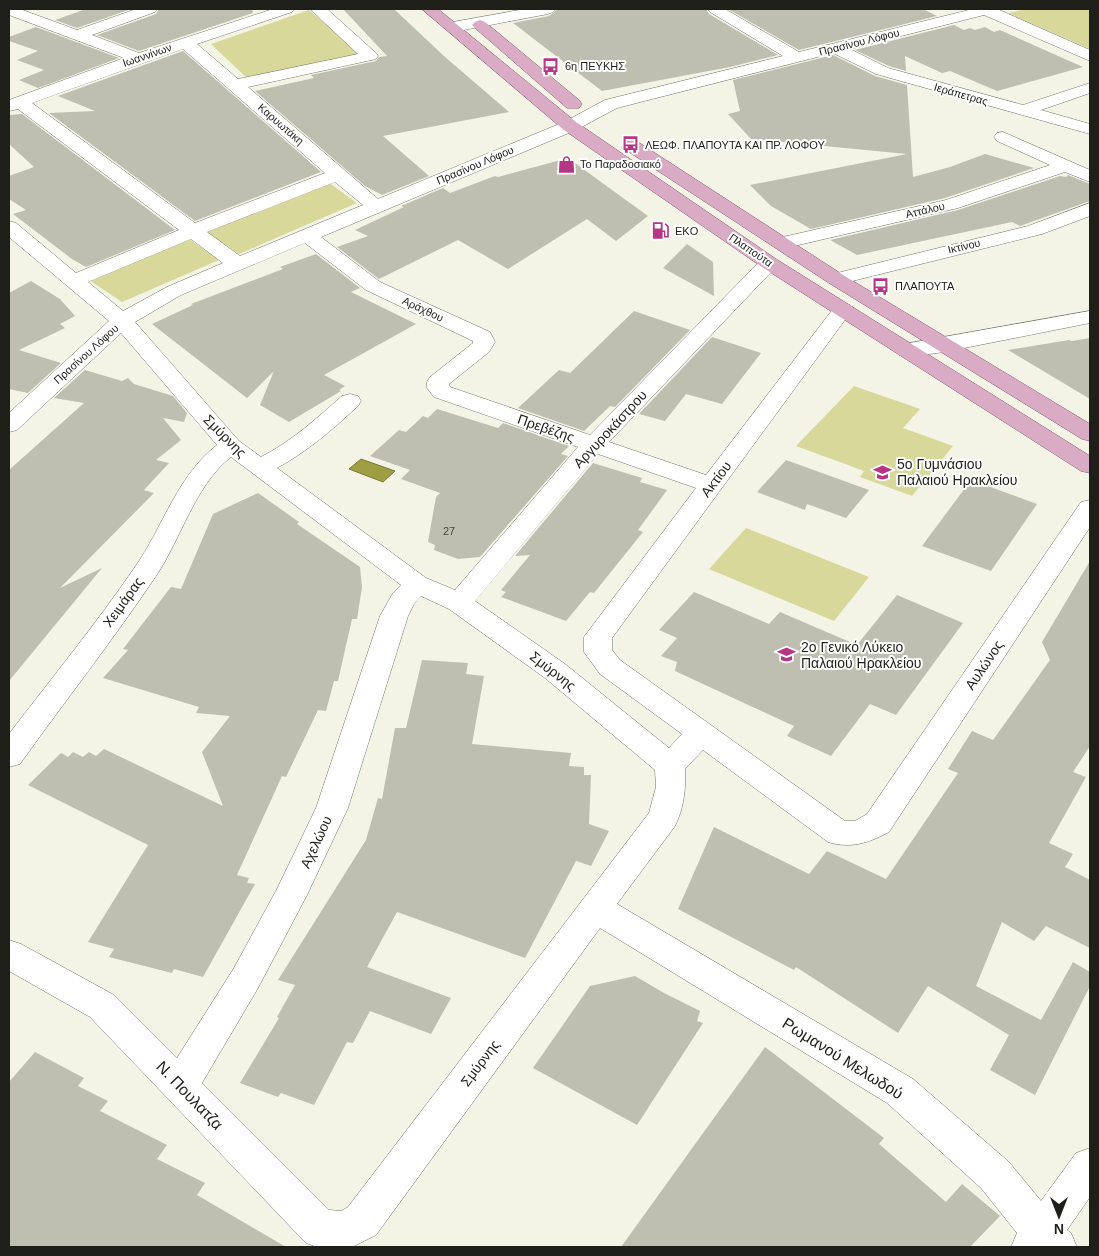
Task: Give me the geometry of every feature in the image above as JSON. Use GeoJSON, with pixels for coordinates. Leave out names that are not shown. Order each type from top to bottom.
{"type":"FeatureCollection","features":[{"type":"Feature","properties":{"kind":"main road","name":"Πλαπούτα"},"geometry":{"type":"LineString","coordinates":[[429,9],[570,126],[775,253],[836,279],[1090,434]]}},
{"type":"Feature","properties":{"kind":"main road","name":"Πλαπούτα"},"geometry":{"type":"LineString","coordinates":[[459,9],[588,116],[775,253],[842,309],[1090,466]]}},
{"type":"Feature","properties":{"kind":"street"},"geometry":{"type":"LineString","coordinates":[[77,35],[150,9]]}},
{"type":"Feature","properties":{"kind":"street","name":"Ιωαννίνων"},"geometry":{"type":"LineString","coordinates":[[14,104],[139,58],[287,9]]}},
{"type":"Feature","properties":{"kind":"street"},"geometry":{"type":"LineString","coordinates":[[235,85],[370,56],[318,9]]}},
{"type":"Feature","properties":{"kind":"street"},"geometry":{"type":"LineString","coordinates":[[453,28],[548,9]]}},
{"type":"Feature","properties":{"kind":"street"},"geometry":{"type":"LineString","coordinates":[[716,9],[796,57]]}},
{"type":"Feature","properties":{"kind":"street"},"geometry":{"type":"LineString","coordinates":[[944,9],[960,16]]}},
{"type":"Feature","properties":{"kind":"street"},"geometry":{"type":"LineString","coordinates":[[16,10],[139,58]]}},
{"type":"Feature","properties":{"kind":"street"},"geometry":{"type":"LineString","coordinates":[[988,10],[1090,56]]}},
{"type":"Feature","properties":{"kind":"street","name":"Πρασίνου Λόφου"},"geometry":{"type":"LineString","coordinates":[[9,425],[122,321],[174,291],[570,126],[611,104],[988,10]]}},
{"type":"Feature","properties":{"kind":"street","name":"Καρυωτάκη"},"geometry":{"type":"LineString","coordinates":[[185,42],[376,207]]}},
{"type":"Feature","properties":{"kind":"street","name":"Ιεράπετρας"},"geometry":{"type":"LineString","coordinates":[[835,48],[882,71],[1022,112],[1090,129]]}},
{"type":"Feature","properties":{"kind":"street"},"geometry":{"type":"LineString","coordinates":[[1022,112],[1090,88]]}},
{"type":"Feature","properties":{"kind":"street"},"geometry":{"type":"LineString","coordinates":[[14,104],[237,264]]}},
{"type":"Feature","properties":{"kind":"street"},"geometry":{"type":"LineString","coordinates":[[1003,137],[1090,177]]}},
{"type":"Feature","properties":{"kind":"street","name":"Αττάλου"},"geometry":{"type":"LineString","coordinates":[[775,253],[951,204],[1066,166]]}},
{"type":"Feature","properties":{"kind":"street"},"geometry":{"type":"LineString","coordinates":[[74,281],[193,231],[338,174]]}},
{"type":"Feature","properties":{"kind":"street","name":"Ικτίνου"},"geometry":{"type":"LineString","coordinates":[[836,279],[1035,230],[1090,209]]}},
{"type":"Feature","properties":{"kind":"street","name":"Σμύρνης"},"geometry":{"type":"LineString","coordinates":[[9,227],[122,321],[231,446],[417,584],[460,603],[555,671],[670,766],[672,787],[664,817],[597,909],[348,1233]]}},
{"type":"Feature","properties":{"kind":"street","name":"Αράχθου"},"geometry":{"type":"LineString","coordinates":[[307,235],[374,286],[482,338],[484,342],[482,347],[438,382],[438,388]]}},
{"type":"Feature","properties":{"kind":"street","name":"Αργυροκάστρου"},"geometry":{"type":"LineString","coordinates":[[460,603],[593,444],[775,253]]}},
{"type":"Feature","properties":{"kind":"street","name":"Ακτίου"},"geometry":{"type":"LineString","coordinates":[[701,733],[610,667],[598,652],[598,637],[842,309]]}},
{"type":"Feature","properties":{"kind":"street"},"geometry":{"type":"LineString","coordinates":[[907,350],[944,345],[1090,317]]}},
{"type":"Feature","properties":{"kind":"street","name":"Πρεβέζης"},"geometry":{"type":"LineString","coordinates":[[438,388],[442,392],[712,484]]}},
{"type":"Feature","properties":{"kind":"street"},"geometry":{"type":"LineString","coordinates":[[259,468],[289,452],[313,435],[350,401]]}},
{"type":"Feature","properties":{"kind":"street","name":"Χειμάρας"},"geometry":{"type":"LineString","coordinates":[[9,756],[147,570],[198,478],[214,459],[231,446]]}},
{"type":"Feature","properties":{"kind":"street","name":"Αυλώνος"},"geometry":{"type":"LineString","coordinates":[[701,733],[839,833],[859,833],[878,823],[1090,508]]}},
{"type":"Feature","properties":{"kind":"street","name":"Αχελώου"},"geometry":{"type":"LineString","coordinates":[[181,1085],[246,978],[291,895],[332,808],[394,616],[403,599],[417,584]]}},
{"type":"Feature","properties":{"kind":"street"},"geometry":{"type":"LineString","coordinates":[[670,766],[701,733]]}},
{"type":"Feature","properties":{"kind":"street","name":"Ρωμανού Μελωδού"},"geometry":{"type":"LineString","coordinates":[[597,909],[900,1091],[995,1175],[1043,1243]]}},
{"type":"Feature","properties":{"kind":"street","name":"Ν. Πουλατζα"},"geometry":{"type":"LineString","coordinates":[[9,954],[102,1006],[320,1229],[348,1233]]}},
{"type":"Feature","properties":{"kind":"street"},"geometry":{"type":"LineString","coordinates":[[1043,1243],[1090,1166]]}},
{"type":"Feature","properties":{"kind":"green space"},"geometry":{"type":"Polygon","coordinates":[[[1027,9],[1090,9],[1090,49],[1008,13],[1027,9]]]}},
{"type":"Feature","properties":{"kind":"green space"},"geometry":{"type":"Polygon","coordinates":[[[309,10],[362,55],[249,80],[211,44],[309,10]]]}},
{"type":"Feature","properties":{"kind":"green space"},"geometry":{"type":"Polygon","coordinates":[[[328,182],[357,203],[239,254],[206,232],[328,182]]]}},
{"type":"Feature","properties":{"kind":"green space"},"geometry":{"type":"Polygon","coordinates":[[[189,239],[219,260],[122,302],[89,280],[189,239]]]}},
{"type":"Feature","properties":{"kind":"green space"},"geometry":{"type":"Polygon","coordinates":[[[854,386],[920,409],[903,428],[953,446],[912,496],[860,477],[864,471],[796,446],[854,386]]]}},
{"type":"Feature","properties":{"kind":"green space"},"geometry":{"type":"Polygon","coordinates":[[[746,528],[869,577],[834,621],[709,569],[746,528]]]}},
{"type":"Feature","properties":{"kind":"shaded area"},"geometry":{"type":"Polygon","coordinates":[[[361,459],[395,471],[383,482],[349,469],[361,459]]]}},
{"type":"Feature","properties":{"kind":"building"},"geometry":{"type":"Polygon","coordinates":[[[86,9],[131,9],[77,28],[55,20],[86,9]]]}},
{"type":"Feature","properties":{"kind":"building"},"geometry":{"type":"Polygon","coordinates":[[[159,9],[252,9],[253,13],[139,51],[97,35],[156,14],[159,9]]]}},
{"type":"Feature","properties":{"kind":"building"},"geometry":{"type":"Polygon","coordinates":[[[343,9],[394,9],[445,57],[509,112],[383,136],[429,176],[382,195],[365,186],[255,91],[314,78],[311,75],[376,61],[379,57],[387,56],[343,9]]]}},
{"type":"Feature","properties":{"kind":"building"},"geometry":{"type":"Polygon","coordinates":[[[558,9],[706,9],[709,14],[778,55],[730,67],[602,91],[513,23],[549,16],[558,9]]]}},
{"type":"Feature","properties":{"kind":"building"},"geometry":{"type":"Polygon","coordinates":[[[728,9],[923,9],[937,16],[799,50],[728,9]]]}},
{"type":"Feature","properties":{"kind":"building"},"geometry":{"type":"Polygon","coordinates":[[[954,25],[964,30],[970,28],[975,30],[985,27],[994,32],[1000,30],[1083,67],[997,91],[950,71],[942,73],[905,56],[906,71],[889,66],[855,50],[954,25]]]}},
{"type":"Feature","properties":{"kind":"building"},"geometry":{"type":"Polygon","coordinates":[[[36,27],[119,58],[38,88],[19,80],[44,70],[17,60],[38,51],[9,41],[9,37],[36,27]]]}},
{"type":"Feature","properties":{"kind":"building"},"geometry":{"type":"Polygon","coordinates":[[[183,51],[321,172],[195,221],[49,113],[95,111],[58,96],[183,51]]]}},
{"type":"Feature","properties":{"kind":"building"},"geometry":{"type":"Polygon","coordinates":[[[833,55],[875,76],[907,85],[913,177],[950,167],[985,154],[1034,168],[945,198],[811,229],[771,206],[750,185],[907,154],[751,139],[728,114],[740,111],[733,80],[833,55]]]}},
{"type":"Feature","properties":{"kind":"building"},"geometry":{"type":"Polygon","coordinates":[[[22,114],[175,230],[86,267],[72,259],[13,214],[26,210],[9,199],[9,176],[34,167],[9,144],[9,115],[22,114]]]}},
{"type":"Feature","properties":{"kind":"building"},"geometry":{"type":"Polygon","coordinates":[[[568,158],[648,216],[616,241],[587,219],[508,269],[458,240],[379,279],[337,247],[368,236],[355,230],[404,207],[401,206],[443,188],[450,193],[495,176],[498,177],[568,158]]]}},
{"type":"Feature","properties":{"kind":"building"},"geometry":{"type":"Polygon","coordinates":[[[1068,175],[1090,184],[1090,201],[1020,226],[1012,222],[857,255],[830,240],[958,210],[1068,175]]]}},
{"type":"Feature","properties":{"kind":"building"},"geometry":{"type":"Polygon","coordinates":[[[687,244],[713,262],[714,296],[663,268],[687,244]]]}},
{"type":"Feature","properties":{"kind":"building"},"geometry":{"type":"Polygon","coordinates":[[[316,254],[360,288],[351,292],[416,324],[324,375],[345,386],[339,390],[341,391],[289,422],[260,405],[274,371],[247,398],[152,324],[193,305],[191,304],[283,269],[280,267],[316,254]]]}},
{"type":"Feature","properties":{"kind":"building"},"geometry":{"type":"Polygon","coordinates":[[[31,281],[60,299],[75,316],[60,324],[65,328],[19,350],[61,363],[28,393],[9,389],[9,293],[31,281]]]}},
{"type":"Feature","properties":{"kind":"building"},"geometry":{"type":"Polygon","coordinates":[[[634,311],[690,330],[615,407],[610,406],[584,431],[518,408],[559,370],[570,373],[634,311]]]}},
{"type":"Feature","properties":{"kind":"building"},"geometry":{"type":"Polygon","coordinates":[[[712,337],[761,353],[722,404],[686,394],[665,421],[639,414],[712,337]]]}},
{"type":"Feature","properties":{"kind":"building"},"geometry":{"type":"Polygon","coordinates":[[[1090,338],[1090,399],[1008,350],[1069,340],[1090,338]]]}},
{"type":"Feature","properties":{"kind":"building"},"geometry":{"type":"Polygon","coordinates":[[[85,370],[122,381],[128,378],[134,384],[173,396],[187,413],[184,422],[163,418],[181,440],[156,460],[169,463],[144,490],[154,493],[60,588],[102,568],[9,681],[9,470],[84,403],[54,398],[85,370]]]}},
{"type":"Feature","properties":{"kind":"building"},"geometry":{"type":"Polygon","coordinates":[[[437,409],[498,428],[503,423],[569,446],[561,454],[568,456],[480,557],[458,559],[434,550],[435,545],[428,542],[436,497],[440,493],[401,479],[410,470],[370,456],[399,430],[406,432],[423,416],[428,418],[437,409]]]}},
{"type":"Feature","properties":{"kind":"building"},"geometry":{"type":"Polygon","coordinates":[[[786,460],[869,490],[846,518],[807,504],[805,510],[757,492],[786,460]]]}},
{"type":"Feature","properties":{"kind":"building"},"geometry":{"type":"Polygon","coordinates":[[[593,463],[642,478],[640,482],[667,490],[638,530],[643,532],[594,593],[590,592],[566,621],[501,597],[506,592],[501,590],[530,555],[515,556],[593,463]]]}},
{"type":"Feature","properties":{"kind":"building"},"geometry":{"type":"Polygon","coordinates":[[[971,480],[1037,504],[991,571],[922,546],[971,480]]]}},
{"type":"Feature","properties":{"kind":"building"},"geometry":{"type":"Polygon","coordinates":[[[258,493],[299,522],[297,524],[360,567],[362,587],[357,619],[352,619],[338,681],[334,681],[326,711],[318,710],[286,777],[282,776],[237,875],[249,878],[247,883],[255,884],[203,977],[174,969],[172,973],[109,957],[114,949],[88,942],[148,845],[28,785],[61,753],[68,757],[73,752],[83,757],[89,752],[96,756],[104,749],[223,806],[202,752],[230,716],[196,713],[199,707],[103,678],[128,650],[123,649],[171,587],[181,589],[213,514],[258,493]]]}},
{"type":"Feature","properties":{"kind":"building"},"geometry":{"type":"Polygon","coordinates":[[[1090,561],[1090,746],[1073,772],[1086,777],[1049,843],[1073,854],[1065,867],[1090,880],[1090,948],[1046,926],[1034,941],[1002,922],[976,986],[1041,1020],[1073,962],[1090,972],[1090,986],[1035,1095],[990,1070],[1009,1035],[928,986],[898,1033],[796,967],[794,970],[678,909],[714,827],[809,874],[827,851],[886,879],[958,773],[948,769],[972,731],[993,740],[1050,660],[1042,642],[1090,561]]]}},
{"type":"Feature","properties":{"kind":"building"},"geometry":{"type":"Polygon","coordinates":[[[694,592],[769,624],[780,612],[857,645],[897,595],[963,623],[896,715],[870,704],[831,756],[787,736],[794,726],[675,671],[677,662],[661,656],[677,638],[659,630],[694,592]]]}},
{"type":"Feature","properties":{"kind":"building"},"geometry":{"type":"Polygon","coordinates":[[[422,660],[468,663],[466,674],[484,676],[472,744],[571,753],[569,766],[584,767],[584,775],[591,775],[589,824],[609,831],[591,866],[576,861],[525,958],[397,912],[367,967],[451,998],[431,1034],[370,1011],[353,1043],[347,1042],[314,1105],[281,1093],[278,1097],[240,1083],[279,1018],[277,1017],[295,985],[278,980],[366,840],[378,798],[382,799],[395,728],[406,728],[422,660]]]}},
{"type":"Feature","properties":{"kind":"building"},"geometry":{"type":"Polygon","coordinates":[[[635,976],[700,1011],[697,1021],[703,1023],[637,1125],[533,1068],[590,986],[635,976]]]}},
{"type":"Feature","properties":{"kind":"building"},"geometry":{"type":"Polygon","coordinates":[[[765,1047],[884,1138],[879,1144],[946,1202],[962,1184],[1000,1216],[970,1247],[621,1247],[765,1047]]]}},
{"type":"Feature","properties":{"kind":"building"},"geometry":{"type":"Polygon","coordinates":[[[35,1052],[84,1078],[78,1086],[108,1101],[100,1111],[167,1145],[157,1159],[205,1183],[197,1195],[286,1247],[9,1247],[9,1082],[35,1052]]]}},
{"type":"Feature","properties":{"kind":"place","name":"6η ΠΕΥΚΗΣ"},"geometry":{"type":"Point","coordinates":[551,66]}},
{"type":"Feature","properties":{"kind":"place","name":"ΛΕΩΦ. ΠΛΑΠΟΥΤΑ ΚΑΙ ΠΡ. ΛΟΦΟΥ"},"geometry":{"type":"Point","coordinates":[631,145]}},
{"type":"Feature","properties":{"kind":"place","name":"Το Παραδοσιακό"},"geometry":{"type":"Point","coordinates":[566,164]}},
{"type":"Feature","properties":{"kind":"place","name":"EKO"},"geometry":{"type":"Point","coordinates":[661,231]}},
{"type":"Feature","properties":{"kind":"place","name":"ΠΛΑΠΟΥΤΑ"},"geometry":{"type":"Point","coordinates":[881,286]}},
{"type":"Feature","properties":{"kind":"place","name":"5ο Γυμνάσιου Παλαιού Ηρακλείου"},"geometry":{"type":"Point","coordinates":[883,472]}},
{"type":"Feature","properties":{"kind":"place","name":"2ο Γενικό Λύκειο Παλαιού Ηρακλείου"},"geometry":{"type":"Point","coordinates":[787,655]}}]}
